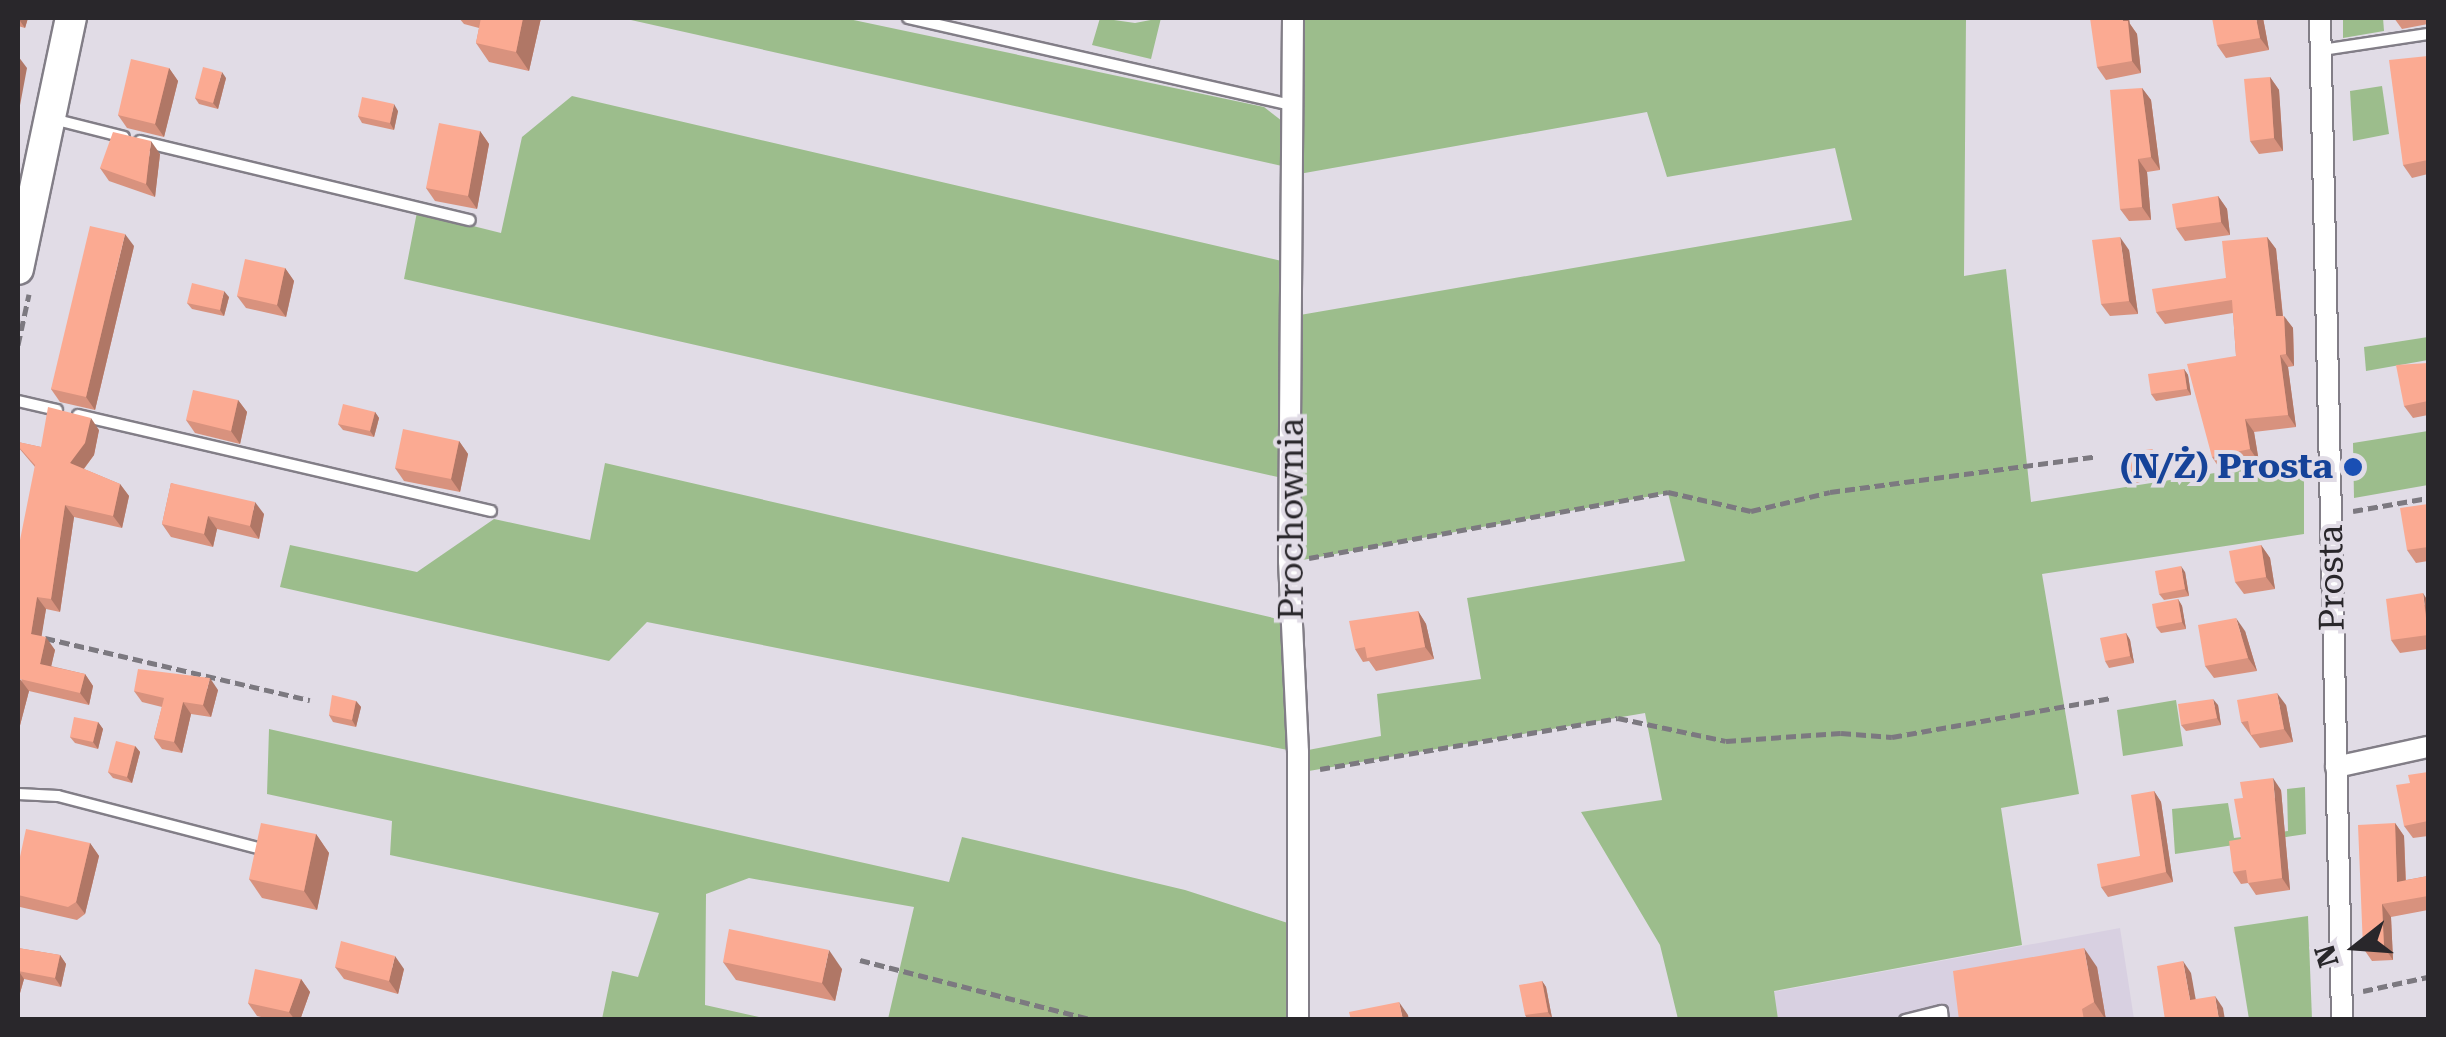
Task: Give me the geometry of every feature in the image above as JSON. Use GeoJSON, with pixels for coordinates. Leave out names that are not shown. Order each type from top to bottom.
{"type":"FeatureCollection","features":[{"type":"Feature","properties":{"kind":"street"},"geometry":{"type":"LineString","coordinates":[[18,268],[70,18]]}},
{"type":"Feature","properties":{"kind":"street","name":"Prochownia"},"geometry":{"type":"LineString","coordinates":[[1294,18],[1289,561],[1297,772],[1298,1020]]}},
{"type":"Feature","properties":{"kind":"street","name":"Prosta"},"geometry":{"type":"LineString","coordinates":[[2320,18],[2342,1020]]}},
{"type":"Feature","properties":{"kind":"street"},"geometry":{"type":"LineString","coordinates":[[2336,767],[2428,747]]}},
{"type":"Feature","properties":{"kind":"lane"},"geometry":{"type":"LineString","coordinates":[[908,18],[1293,105]]}},
{"type":"Feature","properties":{"kind":"lane"},"geometry":{"type":"LineString","coordinates":[[2320,50],[2428,34]]}},
{"type":"Feature","properties":{"kind":"lane"},"geometry":{"type":"LineString","coordinates":[[50,118],[470,220]]}},
{"type":"Feature","properties":{"kind":"lane"},"geometry":{"type":"LineString","coordinates":[[18,400],[491,511]]}},
{"type":"Feature","properties":{"kind":"lane"},"geometry":{"type":"LineString","coordinates":[[18,794],[58,796],[257,848]]}},
{"type":"Feature","properties":{"kind":"lane"},"geometry":{"type":"LineString","coordinates":[[1905,1020],[1942,1010],[1943,1020]]}},
{"type":"Feature","properties":{"kind":"path"},"geometry":{"type":"LineString","coordinates":[[1289,561],[1668,492],[1751,510],[1830,492],[2094,456]]}},
{"type":"Feature","properties":{"kind":"path"},"geometry":{"type":"LineString","coordinates":[[2330,515],[2428,498]]}},
{"type":"Feature","properties":{"kind":"path"},"geometry":{"type":"LineString","coordinates":[[37,636],[310,700]]}},
{"type":"Feature","properties":{"kind":"path"},"geometry":{"type":"LineString","coordinates":[[1297,772],[1618,718],[1726,741],[1840,733],[1892,738],[2110,698]]}},
{"type":"Feature","properties":{"kind":"path"},"geometry":{"type":"LineString","coordinates":[[860,960],[1094,1020]]}},
{"type":"Feature","properties":{"kind":"path"},"geometry":{"type":"LineString","coordinates":[[2341,995],[2428,977]]}},
{"type":"Feature","properties":{"kind":"shaded area"},"geometry":{"type":"Polygon","coordinates":[[[2120,928],[2134,1019],[1778,1019],[1773,992],[2120,928]]]}},
{"type":"Feature","properties":{"kind":"green space"},"geometry":{"type":"Polygon","coordinates":[[[622,18],[844,18],[1264,107],[1282,121],[1282,166],[622,18]]]}},
{"type":"Feature","properties":{"kind":"green space"},"geometry":{"type":"Polygon","coordinates":[[[1100,18],[1135,23],[1161,18],[1151,59],[1092,45],[1100,18]]]}},
{"type":"Feature","properties":{"kind":"green space"},"geometry":{"type":"Polygon","coordinates":[[[1300,18],[1966,18],[1964,276],[2006,269],[2031,502],[2304,459],[2304,534],[2042,574],[2079,794],[2001,808],[2022,945],[1774,991],[1778,1019],[1678,1019],[1660,945],[1581,812],[1662,800],[1645,713],[1303,772],[1303,751],[1381,736],[1377,694],[1481,679],[1467,598],[1685,561],[1668,493],[1297,561],[1300,315],[1852,220],[1835,148],[1667,177],[1647,112],[1299,174],[1300,18]]]}},
{"type":"Feature","properties":{"kind":"green space"},"geometry":{"type":"Polygon","coordinates":[[[2343,18],[2383,18],[2384,31],[2343,38],[2343,18]]]}},
{"type":"Feature","properties":{"kind":"green space"},"geometry":{"type":"Polygon","coordinates":[[[2382,86],[2389,134],[2353,141],[2350,91],[2382,86]]]}},
{"type":"Feature","properties":{"kind":"green space"},"geometry":{"type":"Polygon","coordinates":[[[572,96],[1286,262],[1291,480],[404,279],[417,212],[501,233],[522,137],[572,96]]]}},
{"type":"Feature","properties":{"kind":"green space"},"geometry":{"type":"Polygon","coordinates":[[[2428,337],[2428,360],[2366,371],[2364,347],[2428,337]]]}},
{"type":"Feature","properties":{"kind":"green space"},"geometry":{"type":"Polygon","coordinates":[[[2428,431],[2428,485],[2354,498],[2353,443],[2428,431]]]}},
{"type":"Feature","properties":{"kind":"green space"},"geometry":{"type":"Polygon","coordinates":[[[605,463],[1291,622],[1298,752],[647,622],[609,661],[280,587],[290,545],[417,572],[494,519],[590,540],[605,463]]]}},
{"type":"Feature","properties":{"kind":"green space"},"geometry":{"type":"Polygon","coordinates":[[[2176,700],[2183,746],[2123,756],[2117,710],[2176,700]]]}},
{"type":"Feature","properties":{"kind":"green space"},"geometry":{"type":"Polygon","coordinates":[[[269,729],[949,882],[962,837],[1185,890],[1297,926],[1297,1019],[888,1019],[914,907],[749,878],[706,894],[705,1005],[768,1019],[602,1019],[612,971],[638,977],[659,913],[390,855],[392,821],[267,794],[269,729]]]}},
{"type":"Feature","properties":{"kind":"green space"},"geometry":{"type":"Polygon","coordinates":[[[2305,787],[2306,834],[2175,854],[2172,809],[2228,803],[2234,838],[2288,831],[2287,789],[2305,787]]]}},
{"type":"Feature","properties":{"kind":"green space"},"geometry":{"type":"Polygon","coordinates":[[[2308,916],[2312,1019],[2249,1019],[2234,927],[2308,916]]]}},
{"type":"Feature","properties":{"kind":"building"},"geometry":{"type":"Polygon","coordinates":[[[481,18],[523,18],[516,52],[476,43],[481,18]]]}},
{"type":"Feature","properties":{"kind":"building"},"geometry":{"type":"Polygon","coordinates":[[[2090,18],[2128,21],[2132,61],[2097,67],[2090,18]]]}},
{"type":"Feature","properties":{"kind":"building"},"geometry":{"type":"Polygon","coordinates":[[[2212,18],[2256,18],[2260,38],[2217,45],[2212,18]]]}},
{"type":"Feature","properties":{"kind":"building"},"geometry":{"type":"Polygon","coordinates":[[[2428,56],[2428,160],[2403,165],[2389,60],[2428,56]]]}},
{"type":"Feature","properties":{"kind":"building"},"geometry":{"type":"Polygon","coordinates":[[[131,59],[169,68],[155,124],[118,115],[131,59]]]}},
{"type":"Feature","properties":{"kind":"building"},"geometry":{"type":"Polygon","coordinates":[[[203,67],[222,72],[213,103],[195,98],[203,67]]]}},
{"type":"Feature","properties":{"kind":"building"},"geometry":{"type":"Polygon","coordinates":[[[2270,77],[2274,138],[2250,141],[2244,79],[2270,77]]]}},
{"type":"Feature","properties":{"kind":"building"},"geometry":{"type":"Polygon","coordinates":[[[2142,88],[2151,157],[2138,159],[2142,207],[2120,209],[2110,90],[2142,88]]]}},
{"type":"Feature","properties":{"kind":"building"},"geometry":{"type":"Polygon","coordinates":[[[362,97],[394,104],[390,123],[358,116],[362,97]]]}},
{"type":"Feature","properties":{"kind":"building"},"geometry":{"type":"Polygon","coordinates":[[[439,123],[480,131],[468,196],[426,188],[439,123]]]}},
{"type":"Feature","properties":{"kind":"building"},"geometry":{"type":"Polygon","coordinates":[[[113,132],[151,141],[146,184],[100,168],[113,132]]]}},
{"type":"Feature","properties":{"kind":"building"},"geometry":{"type":"Polygon","coordinates":[[[2218,196],[2221,222],[2176,228],[2172,204],[2218,196]]]}},
{"type":"Feature","properties":{"kind":"building"},"geometry":{"type":"Polygon","coordinates":[[[90,226],[125,234],[86,397],[51,389],[90,226]]]}},
{"type":"Feature","properties":{"kind":"building"},"geometry":{"type":"Polygon","coordinates":[[[2120,237],[2129,301],[2101,304],[2092,240],[2120,237]]]}},
{"type":"Feature","properties":{"kind":"building"},"geometry":{"type":"Polygon","coordinates":[[[2267,237],[2276,316],[2284,316],[2286,354],[2280,355],[2288,415],[2245,419],[2250,449],[2212,457],[2187,364],[2236,356],[2232,300],[2156,312],[2152,289],[2226,278],[2222,241],[2267,237]]]}},
{"type":"Feature","properties":{"kind":"building"},"geometry":{"type":"Polygon","coordinates":[[[245,259],[285,268],[277,305],[237,296],[245,259]]]}},
{"type":"Feature","properties":{"kind":"building"},"geometry":{"type":"Polygon","coordinates":[[[192,283],[224,291],[220,310],[187,303],[192,283]]]}},
{"type":"Feature","properties":{"kind":"building"},"geometry":{"type":"Polygon","coordinates":[[[2428,363],[2428,401],[2404,406],[2396,365],[2428,363]]]}},
{"type":"Feature","properties":{"kind":"building"},"geometry":{"type":"Polygon","coordinates":[[[2184,369],[2187,389],[2151,394],[2148,374],[2184,369]]]}},
{"type":"Feature","properties":{"kind":"building"},"geometry":{"type":"Polygon","coordinates":[[[193,390],[238,400],[231,431],[186,420],[193,390]]]}},
{"type":"Feature","properties":{"kind":"building"},"geometry":{"type":"Polygon","coordinates":[[[343,404],[375,412],[370,431],[338,424],[343,404]]]}},
{"type":"Feature","properties":{"kind":"building"},"geometry":{"type":"Polygon","coordinates":[[[48,407],[91,418],[85,443],[70,463],[120,484],[113,516],[65,505],[51,599],[37,597],[31,634],[46,637],[40,664],[85,674],[80,693],[20,679],[18,689],[18,550],[35,465],[18,442],[41,447],[48,407]]]}},
{"type":"Feature","properties":{"kind":"building"},"geometry":{"type":"Polygon","coordinates":[[[403,429],[459,441],[451,479],[395,468],[403,429]]]}},
{"type":"Feature","properties":{"kind":"building"},"geometry":{"type":"Polygon","coordinates":[[[2152,449],[2156,472],[2130,476],[2126,453],[2152,449]]]}},
{"type":"Feature","properties":{"kind":"building"},"geometry":{"type":"Polygon","coordinates":[[[171,483],[255,502],[250,526],[208,516],[204,534],[162,524],[171,483]]]}},
{"type":"Feature","properties":{"kind":"building"},"geometry":{"type":"Polygon","coordinates":[[[2428,504],[2428,547],[2407,550],[2400,508],[2428,504]]]}},
{"type":"Feature","properties":{"kind":"building"},"geometry":{"type":"Polygon","coordinates":[[[2261,545],[2266,577],[2235,582],[2229,551],[2261,545]]]}},
{"type":"Feature","properties":{"kind":"building"},"geometry":{"type":"Polygon","coordinates":[[[2181,566],[2185,589],[2159,594],[2155,571],[2181,566]]]}},
{"type":"Feature","properties":{"kind":"building"},"geometry":{"type":"Polygon","coordinates":[[[2423,593],[2428,635],[2391,640],[2386,599],[2423,593]]]}},
{"type":"Feature","properties":{"kind":"building"},"geometry":{"type":"Polygon","coordinates":[[[2178,599],[2182,622],[2156,627],[2152,604],[2178,599]]]}},
{"type":"Feature","properties":{"kind":"building"},"geometry":{"type":"Polygon","coordinates":[[[1418,611],[1425,647],[1367,658],[1365,647],[1355,649],[1349,621],[1418,611]]]}},
{"type":"Feature","properties":{"kind":"building"},"geometry":{"type":"Polygon","coordinates":[[[2236,618],[2248,658],[2205,666],[2198,625],[2236,618]]]}},
{"type":"Feature","properties":{"kind":"building"},"geometry":{"type":"Polygon","coordinates":[[[2126,633],[2130,656],[2105,661],[2100,638],[2126,633]]]}},
{"type":"Feature","properties":{"kind":"building"},"geometry":{"type":"Polygon","coordinates":[[[138,669],[210,678],[203,705],[183,702],[174,742],[154,738],[164,698],[134,691],[138,669]]]}},
{"type":"Feature","properties":{"kind":"building"},"geometry":{"type":"Polygon","coordinates":[[[2277,693],[2284,729],[2251,735],[2248,721],[2241,722],[2237,700],[2277,693]]]}},
{"type":"Feature","properties":{"kind":"building"},"geometry":{"type":"Polygon","coordinates":[[[332,695],[356,701],[352,720],[329,715],[332,695]]]}},
{"type":"Feature","properties":{"kind":"building"},"geometry":{"type":"Polygon","coordinates":[[[2213,699],[2217,718],[2181,725],[2178,704],[2213,699]]]}},
{"type":"Feature","properties":{"kind":"building"},"geometry":{"type":"Polygon","coordinates":[[[74,717],[98,722],[93,742],[70,737],[74,717]]]}},
{"type":"Feature","properties":{"kind":"building"},"geometry":{"type":"Polygon","coordinates":[[[116,741],[135,746],[127,777],[108,772],[116,741]]]}},
{"type":"Feature","properties":{"kind":"building"},"geometry":{"type":"Polygon","coordinates":[[[2428,772],[2428,821],[2404,826],[2396,785],[2410,783],[2408,775],[2428,772]]]}},
{"type":"Feature","properties":{"kind":"building"},"geometry":{"type":"Polygon","coordinates":[[[2273,778],[2282,878],[2248,883],[2246,870],[2233,872],[2229,841],[2241,839],[2234,799],[2243,798],[2240,782],[2273,778]]]}},
{"type":"Feature","properties":{"kind":"building"},"geometry":{"type":"Polygon","coordinates":[[[2154,791],[2166,872],[2101,887],[2097,864],[2140,856],[2131,795],[2154,791]]]}},
{"type":"Feature","properties":{"kind":"building"},"geometry":{"type":"Polygon","coordinates":[[[261,823],[316,834],[304,891],[249,879],[261,823]]]}},
{"type":"Feature","properties":{"kind":"building"},"geometry":{"type":"Polygon","coordinates":[[[2395,823],[2397,882],[2428,876],[2428,896],[2382,904],[2384,947],[2363,948],[2358,825],[2395,823]]]}},
{"type":"Feature","properties":{"kind":"building"},"geometry":{"type":"Polygon","coordinates":[[[26,829],[90,843],[76,902],[68,907],[18,895],[18,866],[26,829]]]}},
{"type":"Feature","properties":{"kind":"building"},"geometry":{"type":"Polygon","coordinates":[[[729,929],[829,950],[822,983],[723,962],[729,929]]]}},
{"type":"Feature","properties":{"kind":"building"},"geometry":{"type":"Polygon","coordinates":[[[341,941],[395,956],[389,981],[335,967],[341,941]]]}},
{"type":"Feature","properties":{"kind":"building"},"geometry":{"type":"Polygon","coordinates":[[[18,948],[60,955],[55,978],[18,971],[18,948]]]}},
{"type":"Feature","properties":{"kind":"building"},"geometry":{"type":"Polygon","coordinates":[[[2084,948],[2094,1002],[2082,1009],[2084,1020],[1959,1020],[1953,971],[2084,948]]]}},
{"type":"Feature","properties":{"kind":"building"},"geometry":{"type":"Polygon","coordinates":[[[2183,961],[2190,1000],[2215,996],[2219,1020],[2165,1020],[2157,966],[2183,961]]]}},
{"type":"Feature","properties":{"kind":"building"},"geometry":{"type":"Polygon","coordinates":[[[255,969],[301,979],[289,1012],[248,1003],[255,969]]]}},
{"type":"Feature","properties":{"kind":"building"},"geometry":{"type":"Polygon","coordinates":[[[1542,981],[1548,1012],[1525,1015],[1519,985],[1542,981]]]}},
{"type":"Feature","properties":{"kind":"building"},"geometry":{"type":"Polygon","coordinates":[[[1399,1002],[1403,1020],[1351,1020],[1349,1012],[1399,1002]]]}},
{"type":"Feature","properties":{"kind":"place","name":"(N/Ż) Prosta"},"geometry":{"type":"Point","coordinates":[2353,467]}}]}
